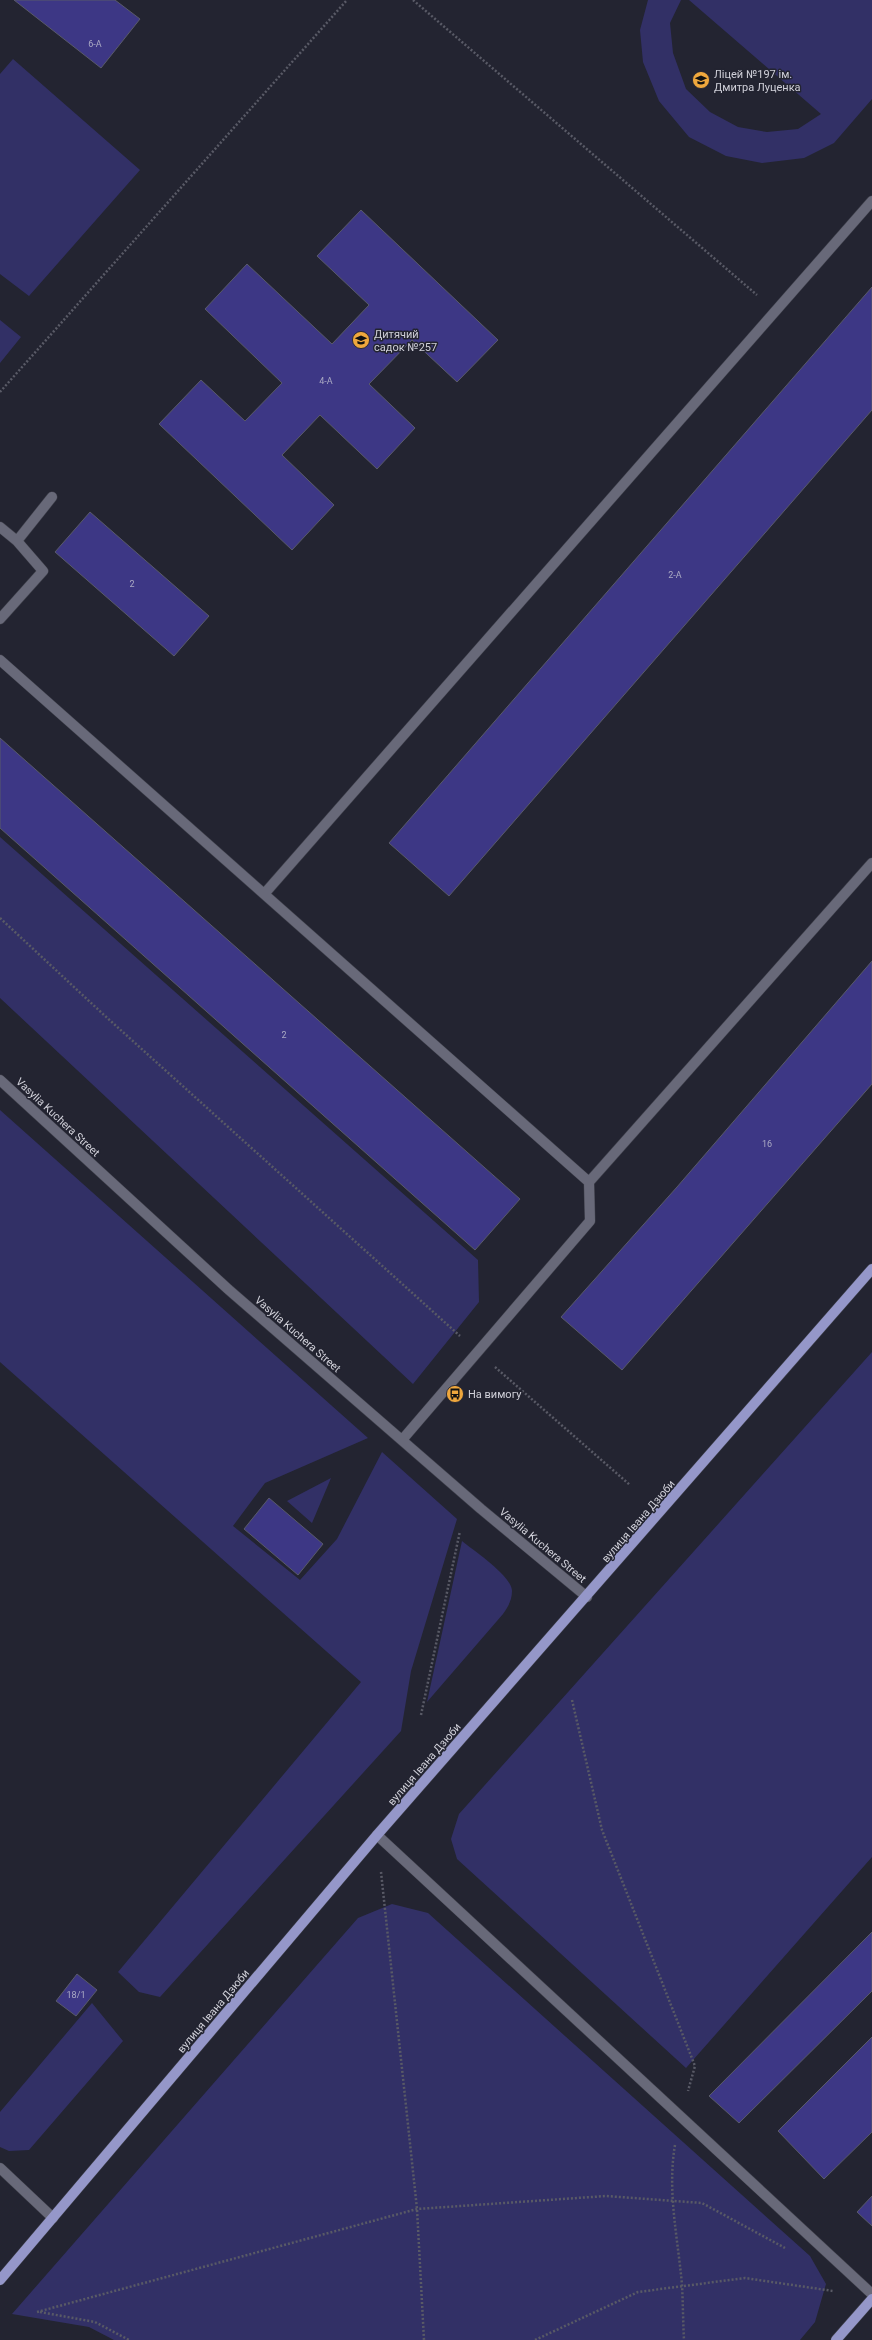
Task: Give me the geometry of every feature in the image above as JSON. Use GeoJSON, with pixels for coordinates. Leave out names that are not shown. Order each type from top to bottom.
{"type":"FeatureCollection","features":[{"type":"Feature","properties":{"kind":"main road","name":"вулиця Івана Дзюби"},"geometry":{"type":"LineString","coordinates":[[0,2280],[377,1836],[872,1269]]}},
{"type":"Feature","properties":{"kind":"main road"},"geometry":{"type":"LineString","coordinates":[[836,2340],[872,2299]]}},
{"type":"Feature","properties":{"kind":"street"},"geometry":{"type":"LineString","coordinates":[[265,893],[872,201]]}},
{"type":"Feature","properties":{"kind":"street"},"geometry":{"type":"LineString","coordinates":[[17,540],[52,498]]}},
{"type":"Feature","properties":{"kind":"street"},"geometry":{"type":"LineString","coordinates":[[0,527],[17,540],[43,571],[0,619]]}},
{"type":"Feature","properties":{"kind":"street"},"geometry":{"type":"LineString","coordinates":[[0,660],[265,893],[589,1182]]}},
{"type":"Feature","properties":{"kind":"street"},"geometry":{"type":"LineString","coordinates":[[402,1440],[590,1221],[589,1182],[872,863]]}},
{"type":"Feature","properties":{"kind":"street","name":"Vasylia Kuchera Street"},"geometry":{"type":"LineString","coordinates":[[0,1080],[228,1290],[587,1597]]}},
{"type":"Feature","properties":{"kind":"street"},"geometry":{"type":"LineString","coordinates":[[377,1836],[872,2294]]}},
{"type":"Feature","properties":{"kind":"street"},"geometry":{"type":"LineString","coordinates":[[0,2168],[53,2218]]}},
{"type":"Feature","properties":{"kind":"path"},"geometry":{"type":"LineString","coordinates":[[0,392],[347,0]]}},
{"type":"Feature","properties":{"kind":"path"},"geometry":{"type":"LineString","coordinates":[[413,0],[776,311]]}},
{"type":"Feature","properties":{"kind":"path"},"geometry":{"type":"LineString","coordinates":[[0,918],[104,1015],[478,1352],[630,1485]]}},
{"type":"Feature","properties":{"kind":"path"},"geometry":{"type":"LineString","coordinates":[[421,1715],[460,1531]]}},
{"type":"Feature","properties":{"kind":"path"},"geometry":{"type":"LineString","coordinates":[[572,1700],[602,1830],[695,2066],[680,2116],[672,2160],[673,2201],[682,2286],[684,2340]]}},
{"type":"Feature","properties":{"kind":"path"},"geometry":{"type":"LineString","coordinates":[[377,1836],[416,2209],[424,2340]]}},
{"type":"Feature","properties":{"kind":"path"},"geometry":{"type":"LineString","coordinates":[[129,2340],[96,2322],[37,2312],[416,2209],[606,2196],[702,2203],[790,2251]]}},
{"type":"Feature","properties":{"kind":"path"},"geometry":{"type":"LineString","coordinates":[[535,2340],[638,2292],[745,2278],[834,2291]]}},
{"type":"Feature","properties":{"kind":"shaded area"},"geometry":{"type":"Polygon","coordinates":[[[648,0],[681,0],[670,23],[673,53],[686,89],[710,112],[738,127],[767,132],[798,129],[821,114],[689,0],[872,0],[872,99],[834,143],[804,158],[762,163],[726,156],[689,137],[659,101],[643,62],[640,30],[648,0]]]}},
{"type":"Feature","properties":{"kind":"shaded area"},"geometry":{"type":"Polygon","coordinates":[[[13,59],[140,170],[29,296],[0,274],[0,74],[13,59]]]}},
{"type":"Feature","properties":{"kind":"shaded area"},"geometry":{"type":"Polygon","coordinates":[[[0,320],[21,337],[0,363],[0,320]]]}},
{"type":"Feature","properties":{"kind":"shaded area"},"geometry":{"type":"Polygon","coordinates":[[[0,837],[478,1260],[479,1302],[413,1384],[0,998],[0,837]]]}},
{"type":"Feature","properties":{"kind":"shaded area"},"geometry":{"type":"Polygon","coordinates":[[[0,1110],[368,1438],[265,1483],[233,1526],[300,1580],[337,1539],[382,1452],[457,1519],[411,1671],[401,1731],[160,1997],[139,1992],[118,1972],[361,1682],[0,1362],[0,1110]]]}},
{"type":"Feature","properties":{"kind":"shaded area"},"geometry":{"type":"Polygon","coordinates":[[[872,1352],[872,1857],[686,2068],[457,1859],[451,1839],[459,1814],[872,1352]]]}},
{"type":"Feature","properties":{"kind":"shaded area"},"geometry":{"type":"Polygon","coordinates":[[[331,1478],[312,1523],[287,1501],[331,1478]]]}},
{"type":"Feature","properties":{"kind":"shaded area"},"geometry":{"type":"Polygon","coordinates":[[[462,1541],[492,1564],[506,1578],[512,1591],[511,1597],[503,1614],[427,1702],[462,1541]]]}},
{"type":"Feature","properties":{"kind":"shaded area"},"geometry":{"type":"Polygon","coordinates":[[[392,1904],[428,1913],[810,2256],[826,2284],[815,2322],[800,2340],[114,2340],[89,2327],[12,2314],[358,1918],[392,1904]]]}},
{"type":"Feature","properties":{"kind":"shaded area"},"geometry":{"type":"Polygon","coordinates":[[[92,2003],[123,2041],[29,2150],[9,2151],[0,2147],[0,2112],[92,2003]]]}},
{"type":"Feature","properties":{"kind":"building"},"geometry":{"type":"Polygon","coordinates":[[[14,0],[115,0],[140,19],[101,68],[14,0]]]}},
{"type":"Feature","properties":{"kind":"building"},"geometry":{"type":"Polygon","coordinates":[[[361,210],[498,340],[457,382],[412,340],[369,384],[415,428],[377,469],[320,415],[282,455],[334,505],[292,550],[159,424],[201,380],[245,421],[282,383],[205,309],[247,264],[332,344],[369,305],[317,256],[361,210]]]}},
{"type":"Feature","properties":{"kind":"building"},"geometry":{"type":"Polygon","coordinates":[[[872,287],[872,410],[449,896],[389,843],[872,287]]]}},
{"type":"Feature","properties":{"kind":"building"},"geometry":{"type":"Polygon","coordinates":[[[90,512],[209,616],[174,656],[55,552],[90,512]]]}},
{"type":"Feature","properties":{"kind":"building"},"geometry":{"type":"Polygon","coordinates":[[[0,738],[520,1199],[475,1250],[0,828],[0,738]]]}},
{"type":"Feature","properties":{"kind":"building"},"geometry":{"type":"Polygon","coordinates":[[[872,961],[872,1084],[622,1370],[561,1317],[677,1187],[872,961]]]}},
{"type":"Feature","properties":{"kind":"building"},"geometry":{"type":"Polygon","coordinates":[[[269,1498],[323,1544],[298,1575],[244,1529],[269,1498]]]}},
{"type":"Feature","properties":{"kind":"building"},"geometry":{"type":"Polygon","coordinates":[[[872,1932],[872,1991],[739,2123],[709,2096],[872,1932]]]}},
{"type":"Feature","properties":{"kind":"building"},"geometry":{"type":"Polygon","coordinates":[[[77,1974],[97,1990],[76,2016],[56,2001],[77,1974]]]}},
{"type":"Feature","properties":{"kind":"building"},"geometry":{"type":"Polygon","coordinates":[[[872,2037],[872,2132],[824,2179],[778,2131],[872,2037]]]}},
{"type":"Feature","properties":{"kind":"building"},"geometry":{"type":"Polygon","coordinates":[[[872,2196],[872,2226],[857,2212],[872,2196]]]}},
{"type":"Feature","properties":{"kind":"place","name":"Ліцей №197 ім. Дмитра Луценка"},"geometry":{"type":"Point","coordinates":[701,80]}},
{"type":"Feature","properties":{"kind":"place","name":"Дитячий садок №257"},"geometry":{"type":"Point","coordinates":[361,340]}},
{"type":"Feature","properties":{"kind":"place","name":"На вимогу"},"geometry":{"type":"Point","coordinates":[455,1394]}}]}
